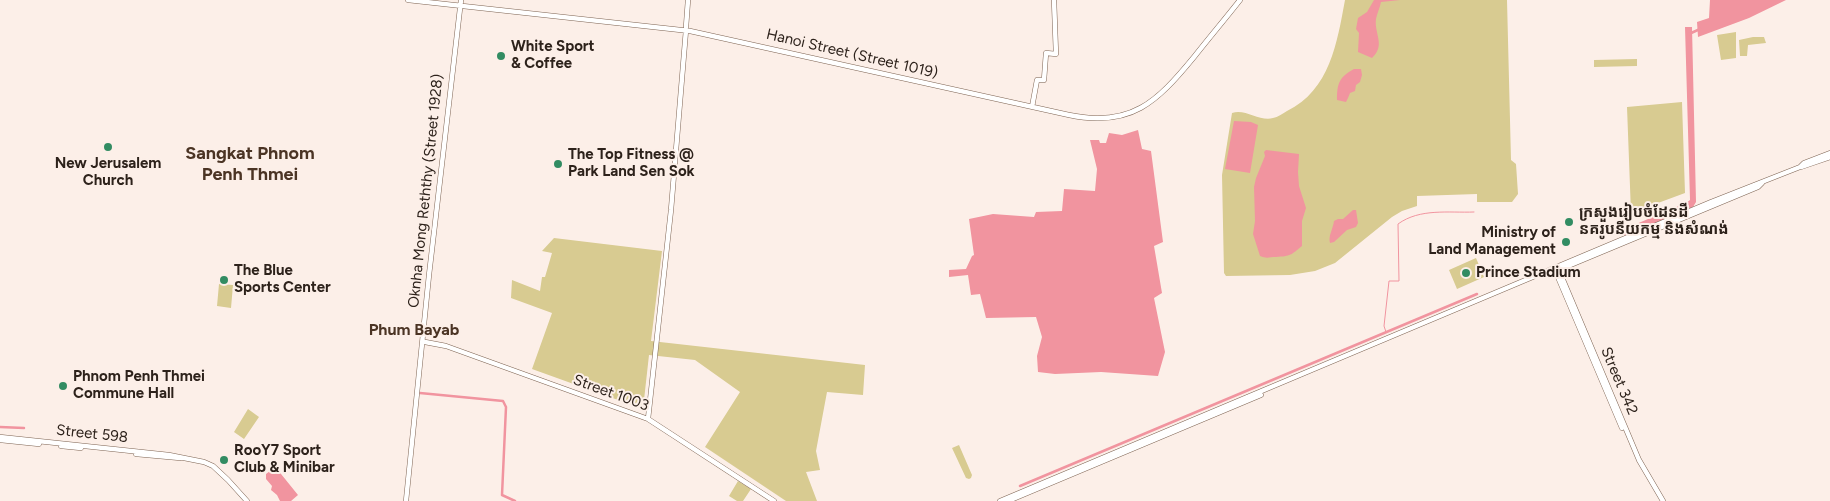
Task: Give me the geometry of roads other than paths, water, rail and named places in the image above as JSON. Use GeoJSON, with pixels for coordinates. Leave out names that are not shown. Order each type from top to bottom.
{"type":"FeatureCollection","features":[{"type":"Feature","properties":{"kind":"main road","name":"Hanoi Street (Street 1019)"},"geometry":{"type":"LineString","coordinates":[[408,0],[461,4]]}},
{"type":"Feature","properties":{"kind":"main road","name":"Hanoi Street (Street 1019)"},"geometry":{"type":"LineString","coordinates":[[432,0],[686,28],[990,96],[1092,116],[1117,114],[1139,106],[1154,97],[1238,0]]}},
{"type":"Feature","properties":{"kind":"main road"},"geometry":{"type":"LineString","coordinates":[[648,420],[673,198],[688,0]]}},
{"type":"Feature","properties":{"kind":"main road"},"geometry":{"type":"LineString","coordinates":[[1032,105],[1036,80],[1044,80],[1046,53],[1056,54],[1054,0]]}},
{"type":"Feature","properties":{"kind":"main road","name":"Oknha Mong Reththy (Street 1928)"},"geometry":{"type":"LineString","coordinates":[[419,390],[461,4]]}},
{"type":"Feature","properties":{"kind":"main road"},"geometry":{"type":"LineString","coordinates":[[1000,501],[1010,499],[1644,232],[1758,187],[1762,183],[1830,153]]}},
{"type":"Feature","properties":{"kind":"main road"},"geometry":{"type":"LineString","coordinates":[[1800,167],[1806,167],[1830,157]]}},
{"type":"Feature","properties":{"kind":"main road","name":"Street 342"},"geometry":{"type":"LineString","coordinates":[[1556,269],[1638,468],[1661,501]]}},
{"type":"Feature","properties":{"kind":"main road","name":"Oknha Mong Reththy (Street 1928)"},"geometry":{"type":"LineString","coordinates":[[407,501],[430,281]]}},
{"type":"Feature","properties":{"kind":"main road","name":"Street 1003"},"geometry":{"type":"LineString","coordinates":[[425,342],[446,346],[648,420],[774,501]]}},
{"type":"Feature","properties":{"kind":"main road","name":"Street 598"},"geometry":{"type":"LineString","coordinates":[[0,438],[204,462],[213,466],[247,501]]}},
{"type":"Feature","properties":{"kind":"waterway"},"geometry":{"type":"LineString","coordinates":[[1689,34],[1700,29]]}},
{"type":"Feature","properties":{"kind":"waterway"},"geometry":{"type":"LineString","coordinates":[[1386,332],[1384,326],[1389,281],[1399,281],[1398,224],[1425,213],[1474,212]]}},
{"type":"Feature","properties":{"kind":"waterway"},"geometry":{"type":"LineString","coordinates":[[1020,486],[1477,294]]}},
{"type":"Feature","properties":{"kind":"waterway"},"geometry":{"type":"LineString","coordinates":[[420,393],[503,401],[506,407],[502,495],[515,501]]}},
{"type":"Feature","properties":{"kind":"waterway"},"geometry":{"type":"LineString","coordinates":[[0,427],[24,428]]}},
{"type":"Feature","properties":{"kind":"place","name":"White Sport & Coffee"},"geometry":{"type":"Point","coordinates":[501,56]}},
{"type":"Feature","properties":{"kind":"place","name":"New Jerusalem Church"},"geometry":{"type":"Point","coordinates":[108,147]}},
{"type":"Feature","properties":{"kind":"place","name":"The Top Fitness @ Park Land Sen Sok"},"geometry":{"type":"Point","coordinates":[558,164]}},
{"type":"Feature","properties":{"kind":"place","name":"ក្រសួងរៀបចំដែនដី នគរូបនីយកម្ម និងសំណង់"},"geometry":{"type":"Point","coordinates":[1569,222]}},
{"type":"Feature","properties":{"kind":"place","name":"Ministry of Land Management"},"geometry":{"type":"Point","coordinates":[1566,242]}},
{"type":"Feature","properties":{"kind":"place","name":"Prince Stadium"},"geometry":{"type":"Point","coordinates":[1466,273]}},
{"type":"Feature","properties":{"kind":"place","name":"The Blue Sports Center"},"geometry":{"type":"Point","coordinates":[224,280]}},
{"type":"Feature","properties":{"kind":"place","name":"Phnom Penh Thmei Commune Hall"},"geometry":{"type":"Point","coordinates":[63,386]}},
{"type":"Feature","properties":{"kind":"place","name":"RooY7 Sport Club & Minibar"},"geometry":{"type":"Point","coordinates":[224,460]}},
{"type":"Feature","properties":{"kind":"district","name":"Sangkat Phnom Penh Thmei"},"geometry":{"type":"Point","coordinates":[250,164]}},
{"type":"Feature","properties":{"kind":"district","name":"Phum Bayab"},"geometry":{"type":"Point","coordinates":[414,330]}}]}
